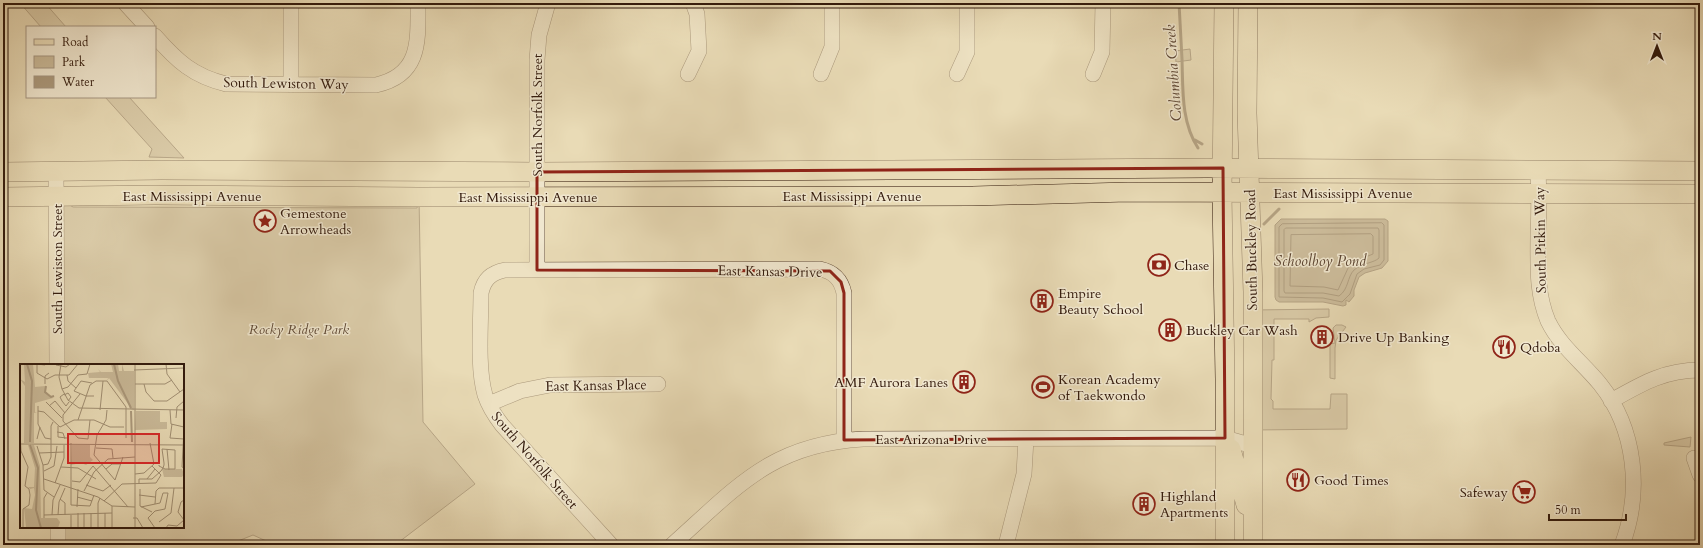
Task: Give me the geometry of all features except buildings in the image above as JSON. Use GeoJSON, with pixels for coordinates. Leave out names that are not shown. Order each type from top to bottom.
{"type":"FeatureCollection","features":[{"type":"Feature","properties":{"kind":"main road","name":"South Buckley Road"},"geometry":{"type":"LineString","coordinates":[[1224,3],[1222,193],[1225,438],[1224,545]]}},
{"type":"Feature","properties":{"kind":"main road","name":"South Buckley Road"},"geometry":{"type":"LineString","coordinates":[[1248,3],[1249,168],[1253,292],[1253,539]]}},
{"type":"Feature","properties":{"kind":"main road","name":"East Mississippi Avenue"},"geometry":{"type":"LineString","coordinates":[[3,172],[161,170],[537,172],[1223,168],[1700,171]]}},
{"type":"Feature","properties":{"kind":"main road","name":"East Mississippi Avenue"},"geometry":{"type":"LineString","coordinates":[[3,197],[155,195],[537,197],[973,196],[1128,192],[1700,194]]}},
{"type":"Feature","properties":{"kind":"main road"},"geometry":{"type":"LineString","coordinates":[[1225,438],[1230,444],[1253,539]]}},
{"type":"Feature","properties":{"kind":"street"},"geometry":{"type":"LineString","coordinates":[[125,3],[146,26]]}},
{"type":"Feature","properties":{"kind":"street"},"geometry":{"type":"LineString","coordinates":[[291,3],[291,85]]}},
{"type":"Feature","properties":{"kind":"street","name":"South Lewiston Way"},"geometry":{"type":"LineString","coordinates":[[156,37],[174,58],[186,67],[212,80],[240,85],[376,84],[394,79],[405,70],[411,61],[416,50],[418,38],[418,3]]}},
{"type":"Feature","properties":{"kind":"street","name":"South Norfolk Street"},"geometry":{"type":"LineString","coordinates":[[548,3],[542,18],[538,43],[537,270],[505,270],[495,272],[488,277],[482,286],[482,384],[489,404],[502,425],[610,545]]}},
{"type":"Feature","properties":{"kind":"street"},"geometry":{"type":"LineString","coordinates":[[688,74],[699,51],[697,14],[693,3]]}},
{"type":"Feature","properties":{"kind":"street"},"geometry":{"type":"LineString","coordinates":[[821,74],[832,47],[832,3]]}},
{"type":"Feature","properties":{"kind":"street"},"geometry":{"type":"LineString","coordinates":[[957,74],[967,52],[967,3]]}},
{"type":"Feature","properties":{"kind":"street"},"geometry":{"type":"LineString","coordinates":[[1093,74],[1102,52],[1103,3]]}},
{"type":"Feature","properties":{"kind":"street","name":"South Pitkin Way"},"geometry":{"type":"LineString","coordinates":[[1538,170],[1538,272],[1539,287],[1544,308],[1548,320],[1558,338],[1600,385],[1611,401],[1625,432],[1631,454],[1634,474],[1634,494],[1631,514],[1622,545]]}},
{"type":"Feature","properties":{"kind":"street","name":"South Lewiston Street"},"geometry":{"type":"LineString","coordinates":[[56,172],[57,364]]}},
{"type":"Feature","properties":{"kind":"street","name":"East Kansas Drive"},"geometry":{"type":"LineString","coordinates":[[537,270],[820,269],[830,272],[837,276],[841,282],[844,293],[844,440]]}},
{"type":"Feature","properties":{"kind":"street"},"geometry":{"type":"LineString","coordinates":[[1611,401],[1645,382],[1662,375],[1678,371],[1700,370]]}},
{"type":"Feature","properties":{"kind":"street","name":"East Kansas Place"},"geometry":{"type":"LineString","coordinates":[[489,404],[520,390],[544,385],[658,384]]}},
{"type":"Feature","properties":{"kind":"street","name":"East Arizona Drive"},"geometry":{"type":"LineString","coordinates":[[672,545],[744,481],[760,469],[795,451],[814,445],[844,440],[1253,438]]}},
{"type":"Feature","properties":{"kind":"street"},"geometry":{"type":"LineString","coordinates":[[1006,545],[1024,474],[1026,439]]}},
{"type":"Feature","properties":{"kind":"street"},"geometry":{"type":"LineString","coordinates":[[1694,458],[1700,475]]}},
{"type":"Feature","properties":{"kind":"street"},"geometry":{"type":"LineString","coordinates":[[58,528],[58,545]]}},
{"type":"Feature","properties":{"kind":"highlighted area"},"geometry":{"type":"Polygon","coordinates":[[[1223,168],[1225,438],[844,440],[844,293],[841,282],[830,271],[537,270],[537,172],[1223,168]]]}},
{"type":"Feature","properties":{"kind":"green space"},"geometry":{"type":"Polygon","coordinates":[[[20,3],[45,3],[65,26],[40,26],[20,3]]]}},
{"type":"Feature","properties":{"kind":"green space"},"geometry":{"type":"Polygon","coordinates":[[[1190,49],[1191,60],[1176,62],[1175,51],[1190,49]]]}},
{"type":"Feature","properties":{"kind":"green space"},"geometry":{"type":"Polygon","coordinates":[[[106,98],[130,98],[184,158],[149,157],[152,149],[106,98]]]}},
{"type":"Feature","properties":{"kind":"green space","name":"Rocky Ridge Park"},"geometry":{"type":"Polygon","coordinates":[[[56,197],[73,207],[417,208],[419,197],[423,422],[475,484],[395,545],[275,545],[253,535],[228,545],[58,545],[58,528],[184,528],[184,364],[57,364],[56,197]]]}},
{"type":"Feature","properties":{"kind":"green space"},"geometry":{"type":"Polygon","coordinates":[[[1329,309],[1329,317],[1316,318],[1309,322],[1309,319],[1274,319],[1274,360],[1272,360],[1271,399],[1273,401],[1273,409],[1330,409],[1331,394],[1347,394],[1347,429],[1253,430],[1253,310],[1329,309]]]}},
{"type":"Feature","properties":{"kind":"green space"},"geometry":{"type":"Polygon","coordinates":[[[1336,325],[1346,327],[1336,340],[1335,379],[1330,378],[1330,344],[1335,343],[1333,328],[1336,325]]]}},
{"type":"Feature","properties":{"kind":"green space"},"geometry":{"type":"Polygon","coordinates":[[[1691,437],[1690,447],[1664,445],[1664,443],[1691,437]]]}},
{"type":"Feature","properties":{"kind":"water","name":"Schoolboy Pond"},"geometry":{"type":"Polygon","coordinates":[[[1281,219],[1385,219],[1388,221],[1388,261],[1382,268],[1365,273],[1359,277],[1354,290],[1354,296],[1349,302],[1346,300],[1346,305],[1343,306],[1323,302],[1279,302],[1275,297],[1275,225],[1281,219]]]}},
{"type":"Feature","properties":{"kind":"waterway","name":"Columbia Creek"},"geometry":{"type":"LineString","coordinates":[[1179,3],[1184,105],[1188,127],[1198,148]]}},
{"type":"Feature","properties":{"kind":"waterway"},"geometry":{"type":"LineString","coordinates":[[1195,140],[1202,144]]}},
{"type":"Feature","properties":{"kind":"waterway","name":"Columbia Creek"},"geometry":{"type":"LineString","coordinates":[[1264,224],[1279,209]]}},
{"type":"Feature","properties":{"kind":"place","name":"Gemestone Arrowheads"},"geometry":{"type":"Point","coordinates":[265,221]}},
{"type":"Feature","properties":{"kind":"place","name":"Chase"},"geometry":{"type":"Point","coordinates":[1159,265]}},
{"type":"Feature","properties":{"kind":"place","name":"Empire Beauty School"},"geometry":{"type":"Point","coordinates":[1042,301]}},
{"type":"Feature","properties":{"kind":"place","name":"Buckley Car Wash"},"geometry":{"type":"Point","coordinates":[1170,330]}},
{"type":"Feature","properties":{"kind":"place","name":"Drive Up Banking"},"geometry":{"type":"Point","coordinates":[1322,337]}},
{"type":"Feature","properties":{"kind":"place","name":"Qdoba"},"geometry":{"type":"Point","coordinates":[1504,347]}},
{"type":"Feature","properties":{"kind":"place","name":"AMF Aurora Lanes"},"geometry":{"type":"Point","coordinates":[964,382]}},
{"type":"Feature","properties":{"kind":"place","name":"Korean Academy of Taekwondo"},"geometry":{"type":"Point","coordinates":[1043,387]}},
{"type":"Feature","properties":{"kind":"place","name":"Good Times"},"geometry":{"type":"Point","coordinates":[1298,480]}},
{"type":"Feature","properties":{"kind":"place","name":"Safeway"},"geometry":{"type":"Point","coordinates":[1524,492]}},
{"type":"Feature","properties":{"kind":"place","name":"Highland Apartments"},"geometry":{"type":"Point","coordinates":[1144,504]}}]}
